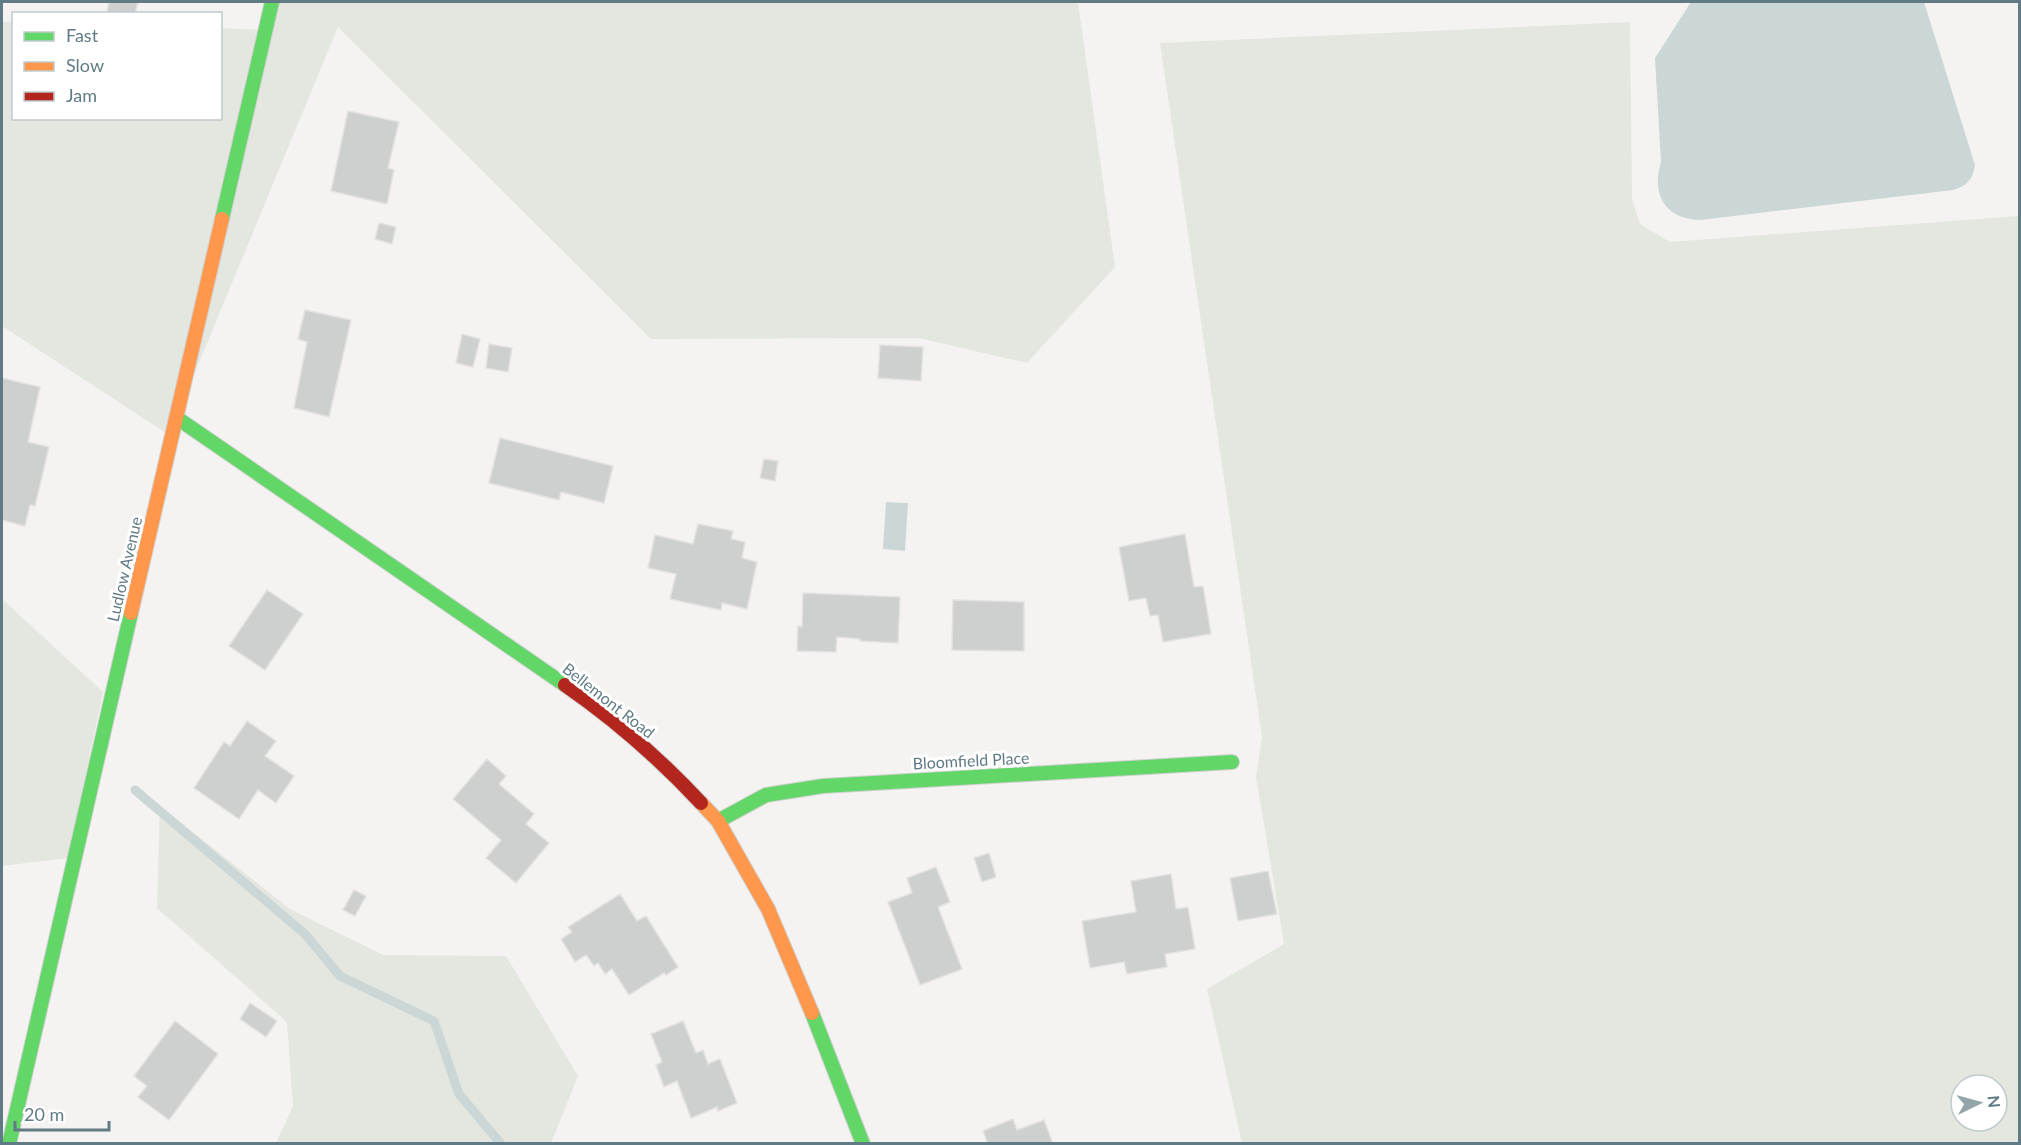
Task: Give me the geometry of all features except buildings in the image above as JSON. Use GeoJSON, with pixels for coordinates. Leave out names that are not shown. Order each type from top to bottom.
{"type":"FeatureCollection","features":[{"type":"Feature","properties":{"kind":"street","name":"Ludlow Avenue"},"geometry":{"type":"LineString","coordinates":[[9,1143],[272,2]]}},
{"type":"Feature","properties":{"kind":"street","name":"Bellemont Road"},"geometry":{"type":"LineString","coordinates":[[177,418],[568,687],[676,776],[718,821],[768,909],[824,1042],[863,1143]]}},
{"type":"Feature","properties":{"kind":"street","name":"Bloomfield Place"},"geometry":{"type":"LineString","coordinates":[[718,821],[766,795],[823,786],[1232,762]]}},
{"type":"Feature","properties":{"kind":"shaded area"},"geometry":{"type":"Polygon","coordinates":[[[271,2],[1078,2],[1115,267],[1027,363],[919,338],[651,339],[338,27],[169,435],[2,326],[2,22],[12,22],[12,120],[222,120],[222,28],[262,30],[271,2]]]}},
{"type":"Feature","properties":{"kind":"shaded area"},"geometry":{"type":"Polygon","coordinates":[[[1691,2],[1924,2],[1975,165],[1971,178],[1966,184],[1953,190],[1700,220],[1688,219],[1670,210],[1664,203],[1658,184],[1661,162],[1655,58],[1691,2]]]}},
{"type":"Feature","properties":{"kind":"shaded area"},"geometry":{"type":"Polygon","coordinates":[[[1630,22],[1632,199],[1640,224],[1670,242],[2019,216],[2019,1143],[1242,1143],[1207,989],[1284,944],[1256,777],[1262,737],[1160,43],[1630,22]]]}},
{"type":"Feature","properties":{"kind":"shaded area"},"geometry":{"type":"Polygon","coordinates":[[[886,502],[908,503],[905,551],[883,549],[886,502]]]}},
{"type":"Feature","properties":{"kind":"shaded area"},"geometry":{"type":"Polygon","coordinates":[[[2,599],[103,692],[68,858],[2,866],[2,599]]]}},
{"type":"Feature","properties":{"kind":"shaded area"},"geometry":{"type":"Polygon","coordinates":[[[160,806],[290,909],[383,955],[506,956],[578,1076],[551,1143],[276,1143],[293,1106],[287,1022],[157,908],[160,806]]]}},
{"type":"Feature","properties":{"kind":"waterway"},"geometry":{"type":"LineString","coordinates":[[135,790],[305,934],[340,976],[434,1021],[459,1094],[501,1144]]}},
{"type":"Feature","properties":{"kind":"traffic: fast"},"geometry":{"type":"LineString","coordinates":[[222,219],[272,2]]}},
{"type":"Feature","properties":{"kind":"traffic: fast"},"geometry":{"type":"LineString","coordinates":[[177,418],[565,685]]}},
{"type":"Feature","properties":{"kind":"traffic: fast"},"geometry":{"type":"LineString","coordinates":[[9,1144],[131,613]]}},
{"type":"Feature","properties":{"kind":"traffic: fast"},"geometry":{"type":"LineString","coordinates":[[718,821],[766,795],[823,786],[1232,762]]}},
{"type":"Feature","properties":{"kind":"traffic: fast"},"geometry":{"type":"LineString","coordinates":[[812,1013],[863,1144]]}},
{"type":"Feature","properties":{"kind":"traffic: slow"},"geometry":{"type":"LineString","coordinates":[[131,613],[222,219]]}},
{"type":"Feature","properties":{"kind":"traffic: slow"},"geometry":{"type":"LineString","coordinates":[[701,803],[718,821],[768,909],[812,1013]]}},
{"type":"Feature","properties":{"kind":"traffic: jam"},"geometry":{"type":"LineString","coordinates":[[565,685],[636,740],[701,803]]}}]}
